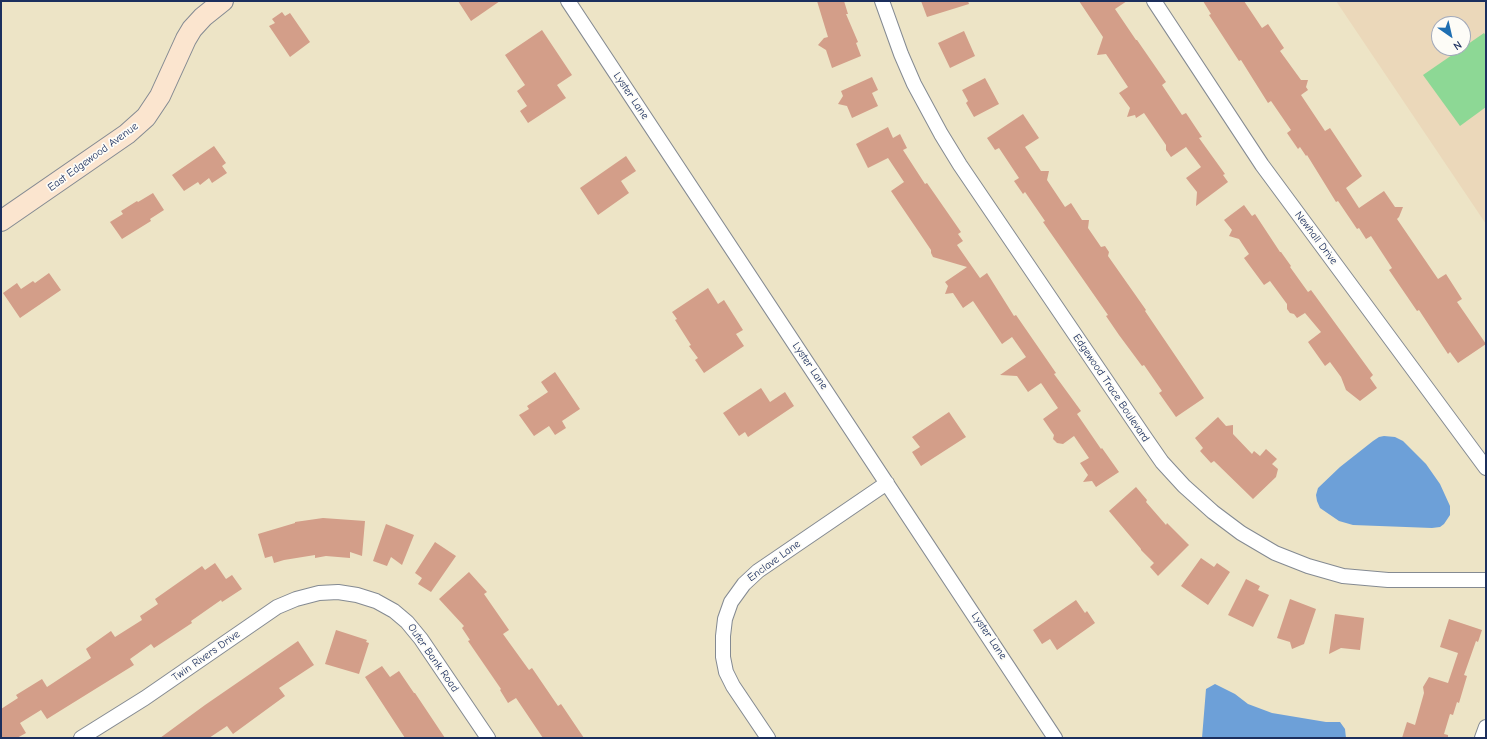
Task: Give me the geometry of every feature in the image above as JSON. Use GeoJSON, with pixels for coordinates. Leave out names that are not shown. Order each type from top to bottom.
{"type":"FeatureCollection","features":[{"type":"Feature","properties":{"kind":"main road","name":"East Edgewood Avenue"},"geometry":{"type":"LineString","coordinates":[[1,221],[127,134],[146,117],[160,96],[186,39],[203,17],[223,1]]}},
{"type":"Feature","properties":{"kind":"street","name":"Lyster Lane"},"geometry":{"type":"LineString","coordinates":[[568,1],[1053,735]]}},
{"type":"Feature","properties":{"kind":"street","name":"Edgewood Trace Boulevard"},"geometry":{"type":"LineString","coordinates":[[882,1],[909,72],[940,134],[1146,440],[1162,462],[1184,486],[1213,512],[1241,533],[1275,553],[1308,566],[1343,576],[1388,580],[1486,580]]}},
{"type":"Feature","properties":{"kind":"street","name":"Newhall Drive"},"geometry":{"type":"LineString","coordinates":[[1154,1],[1262,165],[1486,468]]}},
{"type":"Feature","properties":{"kind":"street","name":"Enclave Lane"},"geometry":{"type":"LineString","coordinates":[[768,738],[733,686],[726,672],[723,657],[723,636],[725,619],[730,602],[744,584],[758,571],[887,483]]}},
{"type":"Feature","properties":{"kind":"street","name":"Twin Rivers Drive"},"geometry":{"type":"LineString","coordinates":[[81,738],[145,698],[277,606],[319,593],[338,592]]}},
{"type":"Feature","properties":{"kind":"street","name":"Outer Bank Road"},"geometry":{"type":"LineString","coordinates":[[338,592],[357,595],[376,601],[394,611],[407,622],[421,639],[488,738]]}},
{"type":"Feature","properties":{"kind":"street"},"geometry":{"type":"LineString","coordinates":[[1482,738],[1486,727]]}},
{"type":"Feature","properties":{"kind":"shaded area"},"geometry":{"type":"Polygon","coordinates":[[[1336,1],[1486,1],[1486,224],[1336,1]]]}},
{"type":"Feature","properties":{"kind":"green space"},"geometry":{"type":"Polygon","coordinates":[[[1484,33],[1486,36],[1486,107],[1460,126],[1423,75],[1451,56],[1471,56],[1471,42],[1484,33]]]}},
{"type":"Feature","properties":{"kind":"water"},"geometry":{"type":"Polygon","coordinates":[[[1384,436],[1395,437],[1403,441],[1426,464],[1440,484],[1450,506],[1450,515],[1440,527],[1353,525],[1339,521],[1320,508],[1316,495],[1318,488],[1340,467],[1373,441],[1384,436]]]}},
{"type":"Feature","properties":{"kind":"water"},"geometry":{"type":"Polygon","coordinates":[[[1215,684],[1235,694],[1248,704],[1272,713],[1326,722],[1340,722],[1345,729],[1346,738],[1202,738],[1206,689],[1215,684]]]}},
{"type":"Feature","properties":{"kind":"building"},"geometry":{"type":"Polygon","coordinates":[[[458,1],[500,1],[471,21],[458,1]]]}},
{"type":"Feature","properties":{"kind":"building"},"geometry":{"type":"Polygon","coordinates":[[[817,1],[844,1],[848,14],[846,14],[858,42],[856,43],[861,56],[832,68],[826,50],[818,45],[824,38],[828,37],[817,1]]]}},
{"type":"Feature","properties":{"kind":"building"},"geometry":{"type":"Polygon","coordinates":[[[921,1],[968,1],[969,4],[927,17],[921,1]]]}},
{"type":"Feature","properties":{"kind":"building"},"geometry":{"type":"Polygon","coordinates":[[[1079,1],[1127,1],[1115,9],[1166,82],[1162,85],[1182,115],[1186,113],[1202,137],[1199,138],[1225,174],[1223,175],[1228,182],[1196,206],[1197,192],[1186,178],[1201,167],[1186,147],[1171,157],[1166,150],[1166,145],[1144,113],[1136,118],[1135,115],[1127,117],[1130,108],[1119,93],[1128,87],[1106,54],[1097,55],[1103,37],[1079,1]]]}},
{"type":"Feature","properties":{"kind":"building"},"geometry":{"type":"Polygon","coordinates":[[[1203,1],[1244,1],[1262,28],[1268,24],[1284,48],[1280,51],[1301,80],[1308,80],[1306,87],[1308,90],[1301,95],[1325,131],[1330,128],[1362,176],[1346,188],[1359,208],[1384,191],[1395,207],[1403,207],[1397,219],[1438,279],[1446,274],[1462,299],[1457,302],[1486,344],[1458,363],[1450,352],[1448,354],[1419,310],[1417,311],[1389,270],[1392,268],[1371,236],[1366,239],[1359,228],[1357,229],[1338,201],[1336,202],[1307,155],[1306,156],[1300,147],[1298,149],[1287,133],[1291,130],[1271,101],[1268,103],[1241,60],[1239,61],[1209,15],[1211,14],[1203,1]]]}},
{"type":"Feature","properties":{"kind":"building"},"geometry":{"type":"Polygon","coordinates":[[[282,12],[285,16],[290,13],[310,42],[290,57],[269,26],[275,23],[272,19],[282,12]]]}},
{"type":"Feature","properties":{"kind":"building"},"geometry":{"type":"Polygon","coordinates":[[[542,30],[572,75],[557,85],[566,98],[528,123],[520,111],[527,106],[517,91],[525,85],[505,55],[542,30]]]}},
{"type":"Feature","properties":{"kind":"building"},"geometry":{"type":"Polygon","coordinates":[[[964,31],[975,56],[950,68],[938,43],[964,31]]]}},
{"type":"Feature","properties":{"kind":"building"},"geometry":{"type":"Polygon","coordinates":[[[872,77],[878,90],[872,93],[878,106],[852,118],[847,106],[838,104],[843,96],[841,91],[872,77]]]}},
{"type":"Feature","properties":{"kind":"building"},"geometry":{"type":"Polygon","coordinates":[[[985,78],[999,104],[974,117],[966,103],[968,101],[962,90],[985,78]]]}},
{"type":"Feature","properties":{"kind":"building"},"geometry":{"type":"Polygon","coordinates":[[[1023,114],[1039,138],[1025,147],[1041,171],[1049,171],[1047,180],[1065,207],[1071,203],[1082,220],[1089,220],[1088,228],[1101,247],[1105,246],[1109,252],[1108,256],[1146,310],[1145,311],[1204,398],[1176,417],[1159,393],[1162,391],[1144,365],[1142,366],[1119,335],[1106,316],[1108,315],[1043,222],[1045,221],[1025,192],[1023,194],[1014,181],[1019,178],[999,148],[995,150],[987,138],[1023,114]]]}},
{"type":"Feature","properties":{"kind":"building"},"geometry":{"type":"Polygon","coordinates":[[[888,127],[893,138],[900,134],[907,148],[903,150],[925,184],[927,183],[961,232],[958,234],[963,241],[957,245],[980,278],[987,273],[1014,316],[1016,315],[1056,373],[1054,374],[1081,411],[1077,414],[1119,472],[1096,487],[1092,481],[1083,482],[1088,475],[1080,463],[1089,458],[1074,436],[1063,444],[1057,443],[1053,439],[1054,435],[1043,419],[1058,408],[1041,383],[1028,392],[1017,376],[1000,375],[1026,357],[1012,337],[1002,344],[973,301],[963,308],[953,293],[945,294],[948,286],[945,282],[967,267],[933,257],[931,250],[891,191],[904,182],[888,158],[868,168],[856,144],[888,127]]]}},
{"type":"Feature","properties":{"kind":"building"},"geometry":{"type":"Polygon","coordinates":[[[214,146],[226,163],[222,166],[227,173],[212,183],[209,178],[200,185],[198,182],[184,191],[172,175],[214,146]]]}},
{"type":"Feature","properties":{"kind":"building"},"geometry":{"type":"Polygon","coordinates":[[[626,156],[636,171],[621,181],[629,193],[598,215],[580,188],[626,156]]]}},
{"type":"Feature","properties":{"kind":"building"},"geometry":{"type":"Polygon","coordinates":[[[153,193],[164,210],[150,219],[151,221],[122,239],[110,222],[123,214],[121,211],[153,193]]]}},
{"type":"Feature","properties":{"kind":"building"},"geometry":{"type":"Polygon","coordinates":[[[1244,205],[1252,216],[1255,214],[1308,292],[1311,290],[1373,375],[1370,378],[1377,388],[1360,401],[1346,390],[1341,377],[1330,362],[1325,366],[1308,342],[1321,332],[1305,313],[1297,318],[1294,314],[1290,313],[1287,309],[1287,304],[1270,281],[1264,285],[1244,258],[1249,254],[1239,239],[1229,236],[1232,230],[1224,220],[1244,205]]]}},
{"type":"Feature","properties":{"kind":"building"},"geometry":{"type":"Polygon","coordinates":[[[49,273],[61,290],[20,318],[3,293],[17,283],[21,289],[33,281],[35,283],[49,273]]]}},
{"type":"Feature","properties":{"kind":"building"},"geometry":{"type":"Polygon","coordinates":[[[708,288],[718,304],[724,300],[743,330],[736,334],[744,346],[704,373],[695,360],[698,358],[689,346],[691,345],[675,320],[677,319],[672,312],[708,288]]]}},
{"type":"Feature","properties":{"kind":"building"},"geometry":{"type":"Polygon","coordinates":[[[555,372],[580,409],[562,421],[566,428],[555,435],[549,426],[534,436],[519,415],[529,409],[527,406],[548,392],[541,382],[555,372]]]}},
{"type":"Feature","properties":{"kind":"building"},"geometry":{"type":"Polygon","coordinates":[[[761,388],[770,402],[785,392],[794,406],[748,437],[745,432],[739,436],[723,413],[761,388]]]}},
{"type":"Feature","properties":{"kind":"building"},"geometry":{"type":"Polygon","coordinates":[[[949,412],[966,437],[921,466],[912,452],[920,447],[912,437],[949,412]]]}},
{"type":"Feature","properties":{"kind":"building"},"geometry":{"type":"Polygon","coordinates":[[[1218,417],[1226,426],[1233,425],[1233,434],[1252,454],[1254,451],[1260,456],[1266,449],[1277,459],[1272,464],[1278,469],[1276,477],[1253,499],[1214,461],[1211,463],[1200,451],[1203,448],[1195,438],[1218,417]]]}},
{"type":"Feature","properties":{"kind":"building"},"geometry":{"type":"Polygon","coordinates":[[[1136,487],[1147,500],[1146,502],[1166,525],[1167,523],[1189,545],[1158,576],[1150,567],[1154,563],[1141,550],[1109,511],[1136,487]]]}},
{"type":"Feature","properties":{"kind":"building"},"geometry":{"type":"Polygon","coordinates":[[[323,518],[365,521],[362,556],[350,552],[350,558],[326,556],[315,558],[315,555],[274,563],[272,556],[265,558],[258,534],[295,522],[323,518]]]}},
{"type":"Feature","properties":{"kind":"building"},"geometry":{"type":"Polygon","coordinates":[[[386,524],[414,535],[402,565],[391,557],[387,566],[373,561],[386,524]]]}},
{"type":"Feature","properties":{"kind":"building"},"geometry":{"type":"Polygon","coordinates":[[[435,542],[456,556],[431,592],[418,584],[422,578],[415,573],[435,542]]]}},
{"type":"Feature","properties":{"kind":"building"},"geometry":{"type":"Polygon","coordinates":[[[1201,558],[1214,567],[1217,563],[1230,572],[1208,605],[1181,586],[1201,558]]]}},
{"type":"Feature","properties":{"kind":"building"},"geometry":{"type":"Polygon","coordinates":[[[215,563],[226,579],[232,575],[242,589],[222,602],[221,600],[191,621],[192,623],[154,648],[151,644],[130,659],[134,665],[47,719],[41,710],[20,723],[26,733],[17,738],[1,738],[1,709],[18,698],[16,695],[42,679],[47,687],[91,658],[86,649],[87,648],[111,631],[115,637],[142,620],[140,616],[158,604],[155,599],[202,566],[205,570],[215,563]]]}},
{"type":"Feature","properties":{"kind":"building"},"geometry":{"type":"Polygon","coordinates":[[[469,572],[487,592],[484,594],[509,630],[503,634],[529,670],[532,668],[558,706],[561,704],[584,738],[543,738],[516,698],[508,703],[500,690],[501,689],[468,641],[470,640],[462,628],[464,626],[439,599],[469,572]]]}},
{"type":"Feature","properties":{"kind":"building"},"geometry":{"type":"Polygon","coordinates":[[[1246,579],[1260,586],[1258,590],[1269,595],[1253,627],[1228,615],[1246,579]]]}},
{"type":"Feature","properties":{"kind":"building"},"geometry":{"type":"Polygon","coordinates":[[[1290,599],[1316,609],[1304,644],[1292,649],[1290,642],[1277,638],[1290,599]]]}},
{"type":"Feature","properties":{"kind":"building"},"geometry":{"type":"Polygon","coordinates":[[[1076,600],[1085,613],[1087,611],[1095,623],[1057,650],[1050,639],[1042,644],[1033,630],[1076,600]]]}},
{"type":"Feature","properties":{"kind":"building"},"geometry":{"type":"Polygon","coordinates":[[[1335,614],[1364,618],[1360,650],[1341,648],[1329,654],[1335,614]]]}},
{"type":"Feature","properties":{"kind":"building"},"geometry":{"type":"Polygon","coordinates":[[[1449,619],[1482,630],[1478,642],[1476,641],[1464,675],[1467,676],[1459,703],[1457,702],[1453,715],[1450,714],[1444,734],[1448,735],[1448,738],[1402,738],[1407,722],[1415,725],[1424,693],[1423,687],[1429,677],[1448,683],[1458,653],[1440,647],[1449,619]]]}},
{"type":"Feature","properties":{"kind":"building"},"geometry":{"type":"Polygon","coordinates":[[[336,630],[367,640],[366,642],[369,643],[359,674],[325,664],[336,630]]]}},
{"type":"Feature","properties":{"kind":"building"},"geometry":{"type":"Polygon","coordinates":[[[298,641],[314,665],[279,688],[285,696],[233,734],[227,726],[209,738],[160,738],[205,705],[298,641]]]}},
{"type":"Feature","properties":{"kind":"building"},"geometry":{"type":"Polygon","coordinates":[[[382,666],[390,677],[399,671],[445,738],[405,738],[365,677],[382,666]]]}}]}
